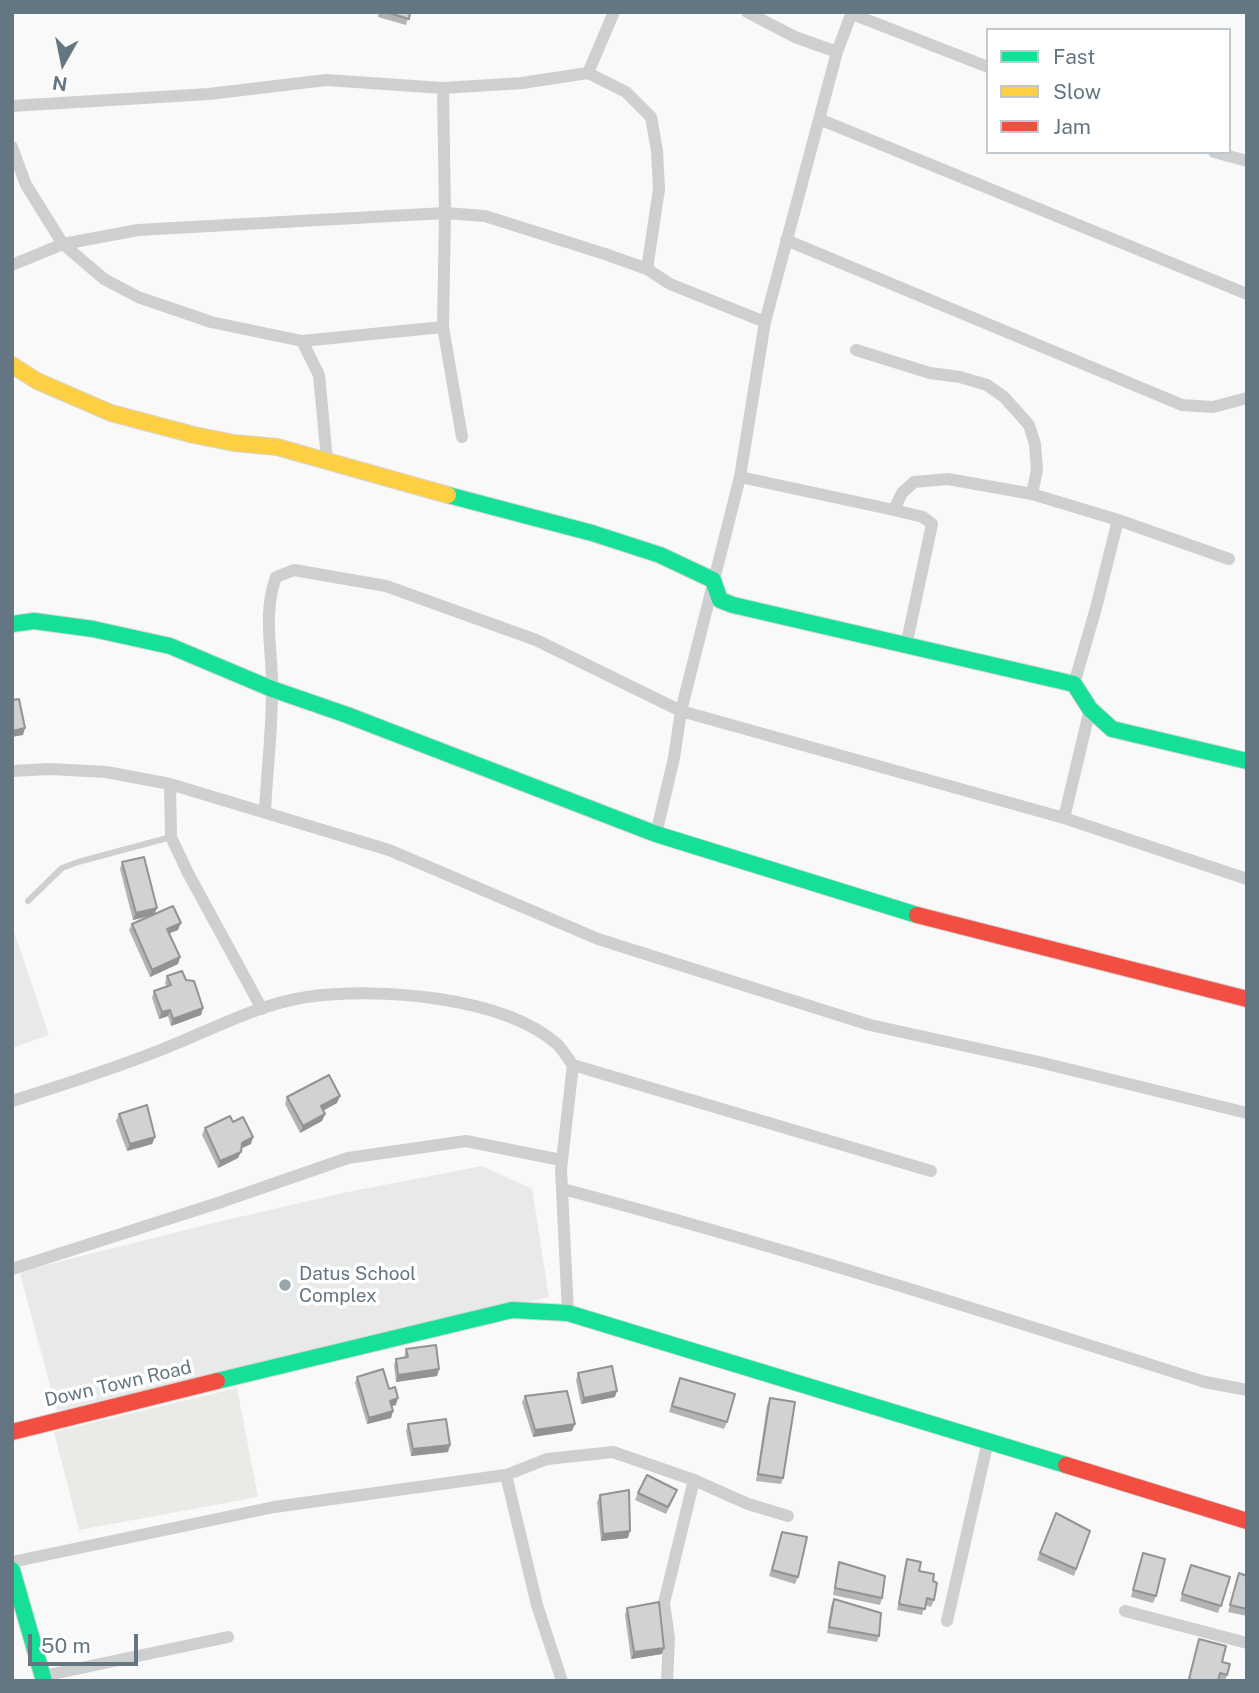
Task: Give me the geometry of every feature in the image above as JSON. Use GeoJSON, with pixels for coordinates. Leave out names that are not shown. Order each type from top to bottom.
{"type":"FeatureCollection","features":[{"type":"Feature","properties":{"kind":"street"},"geometry":{"type":"LineString","coordinates":[[588,73],[614,12]]}},
{"type":"Feature","properties":{"kind":"street"},"geometry":{"type":"LineString","coordinates":[[747,12],[795,37],[837,52]]}},
{"type":"Feature","properties":{"kind":"street"},"geometry":{"type":"LineString","coordinates":[[656,834],[674,758],[681,711],[740,477],[765,322],[837,52],[852,13],[986,66]]}},
{"type":"Feature","properties":{"kind":"street"},"geometry":{"type":"LineString","coordinates":[[12,106],[208,94],[326,80],[443,88],[522,83],[588,73],[626,92],[651,117],[657,151],[659,190],[647,269]]}},
{"type":"Feature","properties":{"kind":"street"},"geometry":{"type":"LineString","coordinates":[[443,88],[443,327],[462,436]]}},
{"type":"Feature","properties":{"kind":"street"},"geometry":{"type":"LineString","coordinates":[[819,119],[1247,294]]}},
{"type":"Feature","properties":{"kind":"street"},"geometry":{"type":"LineString","coordinates":[[12,147],[26,185],[63,244],[104,279],[138,297],[211,322],[302,341],[443,327]]}},
{"type":"Feature","properties":{"kind":"street"},"geometry":{"type":"LineString","coordinates":[[1221,154],[1247,161]]}},
{"type":"Feature","properties":{"kind":"street"},"geometry":{"type":"LineString","coordinates":[[12,265],[63,244],[138,230],[445,213],[485,216],[647,269],[670,284],[765,322]]}},
{"type":"Feature","properties":{"kind":"street"},"geometry":{"type":"LineString","coordinates":[[786,240],[1182,405],[1213,407],[1247,398]]}},
{"type":"Feature","properties":{"kind":"street"},"geometry":{"type":"LineString","coordinates":[[302,341],[319,374],[327,460]]}},
{"type":"Feature","properties":{"kind":"street"},"geometry":{"type":"LineString","coordinates":[[856,349],[930,373],[960,377],[987,385],[1004,397],[1029,425],[1035,444],[1037,470],[1032,494]]}},
{"type":"Feature","properties":{"kind":"street"},"geometry":{"type":"LineString","coordinates":[[12,365],[37,381],[111,413],[194,435],[234,443],[277,447],[592,533],[660,555],[713,580],[720,600],[733,606],[1073,684],[1090,709],[1112,729],[1247,761]]}},
{"type":"Feature","properties":{"kind":"street"},"geometry":{"type":"LineString","coordinates":[[740,477],[923,517],[932,524],[906,646]]}},
{"type":"Feature","properties":{"kind":"street"},"geometry":{"type":"LineString","coordinates":[[894,510],[902,493],[914,482],[948,479],[1032,494],[1118,520],[1228,559]]}},
{"type":"Feature","properties":{"kind":"street"},"geometry":{"type":"LineString","coordinates":[[1073,684],[1118,520]]}},
{"type":"Feature","properties":{"kind":"street"},"geometry":{"type":"LineString","coordinates":[[265,811],[272,689],[267,632],[272,589],[276,577],[294,570],[386,586],[470,614],[536,640],[681,711],[1064,818],[1247,879]]}},
{"type":"Feature","properties":{"kind":"street"},"geometry":{"type":"LineString","coordinates":[[12,624],[34,621],[93,629],[170,646],[272,689],[347,715],[656,834],[933,920],[1247,999]]}},
{"type":"Feature","properties":{"kind":"street"},"geometry":{"type":"LineString","coordinates":[[1064,818],[1090,709]]}},
{"type":"Feature","properties":{"kind":"street"},"geometry":{"type":"LineString","coordinates":[[12,771],[50,769],[106,772],[170,784],[389,850],[598,939],[870,1025],[1065,1068],[1247,1113]]}},
{"type":"Feature","properties":{"kind":"street"},"geometry":{"type":"LineString","coordinates":[[170,784],[171,836],[188,873],[262,1009]]}},
{"type":"Feature","properties":{"kind":"street"},"geometry":{"type":"LineString","coordinates":[[12,1101],[119,1067],[262,1009],[306,997],[370,993],[442,1000],[493,1009],[557,1045],[573,1065],[931,1171]]}},
{"type":"Feature","properties":{"kind":"street"},"geometry":{"type":"LineString","coordinates":[[568,1313],[561,1160],[573,1065]]}},
{"type":"Feature","properties":{"kind":"street"},"geometry":{"type":"LineString","coordinates":[[12,1269],[348,1158],[466,1141],[561,1160]]}},
{"type":"Feature","properties":{"kind":"street"},"geometry":{"type":"LineString","coordinates":[[563,1189],[670,1217],[918,1291],[1205,1382],[1247,1390]]}},
{"type":"Feature","properties":{"kind":"street","name":"Down Town Road"},"geometry":{"type":"LineString","coordinates":[[12,1432],[512,1310],[568,1313],[1247,1521]]}},
{"type":"Feature","properties":{"kind":"street"},"geometry":{"type":"LineString","coordinates":[[947,1621],[988,1441]]}},
{"type":"Feature","properties":{"kind":"street"},"geometry":{"type":"LineString","coordinates":[[12,1562],[274,1507],[506,1475],[547,1459],[613,1452],[694,1480],[748,1504],[788,1516]]}},
{"type":"Feature","properties":{"kind":"street"},"geometry":{"type":"LineString","coordinates":[[506,1475],[537,1605],[562,1681]]}},
{"type":"Feature","properties":{"kind":"street"},"geometry":{"type":"LineString","coordinates":[[667,1681],[669,1638],[664,1603],[694,1480]]}},
{"type":"Feature","properties":{"kind":"street"},"geometry":{"type":"LineString","coordinates":[[12,1570],[44,1678],[228,1637]]}},
{"type":"Feature","properties":{"kind":"street"},"geometry":{"type":"LineString","coordinates":[[1125,1611],[1247,1643]]}},
{"type":"Feature","properties":{"kind":"lane"},"geometry":{"type":"LineString","coordinates":[[28,901],[62,868],[171,836]]}},
{"type":"Feature","properties":{"kind":"shaded area"},"geometry":{"type":"Polygon","coordinates":[[[12,926],[49,1035],[12,1048],[12,926]]]}},
{"type":"Feature","properties":{"kind":"shaded area","name":"Datus School Complex"},"geometry":{"type":"Polygon","coordinates":[[[482,1166],[532,1189],[549,1297],[57,1411],[20,1274],[30,1269],[205,1225],[343,1193],[482,1166]]]}},
{"type":"Feature","properties":{"kind":"shaded area"},"geometry":{"type":"Polygon","coordinates":[[[237,1388],[258,1497],[79,1530],[54,1432],[237,1388]]]}},
{"type":"Feature","properties":{"kind":"building"},"geometry":{"type":"Polygon","coordinates":[[[386,12],[410,12],[409,19],[386,12]]]}},
{"type":"Feature","properties":{"kind":"building"},"geometry":{"type":"Polygon","coordinates":[[[19,699],[25,728],[12,731],[12,700],[19,699]]]}},
{"type":"Feature","properties":{"kind":"building"},"geometry":{"type":"Polygon","coordinates":[[[144,857],[157,908],[136,913],[122,862],[144,857]]]}},
{"type":"Feature","properties":{"kind":"building"},"geometry":{"type":"Polygon","coordinates":[[[173,906],[181,923],[167,929],[180,957],[152,970],[132,924],[173,906]]]}},
{"type":"Feature","properties":{"kind":"building"},"geometry":{"type":"Polygon","coordinates":[[[182,971],[186,980],[194,981],[203,1008],[173,1019],[170,1010],[162,1012],[154,991],[171,985],[167,976],[182,971]]]}},
{"type":"Feature","properties":{"kind":"building"},"geometry":{"type":"Polygon","coordinates":[[[329,1075],[340,1096],[321,1106],[325,1114],[303,1126],[287,1097],[329,1075]]]}},
{"type":"Feature","properties":{"kind":"building"},"geometry":{"type":"Polygon","coordinates":[[[147,1105],[155,1137],[130,1144],[119,1114],[147,1105]]]}},
{"type":"Feature","properties":{"kind":"building"},"geometry":{"type":"Polygon","coordinates":[[[230,1116],[233,1122],[243,1117],[253,1137],[242,1143],[241,1152],[220,1161],[205,1128],[230,1116]]]}},
{"type":"Feature","properties":{"kind":"building"},"geometry":{"type":"Polygon","coordinates":[[[436,1345],[439,1369],[398,1375],[396,1359],[408,1357],[406,1349],[436,1345]]]}},
{"type":"Feature","properties":{"kind":"building"},"geometry":{"type":"Polygon","coordinates":[[[612,1366],[617,1391],[584,1398],[578,1373],[612,1366]]]}},
{"type":"Feature","properties":{"kind":"building"},"geometry":{"type":"Polygon","coordinates":[[[383,1369],[389,1389],[395,1387],[398,1398],[390,1401],[393,1411],[369,1418],[357,1377],[383,1369]]]}},
{"type":"Feature","properties":{"kind":"building"},"geometry":{"type":"Polygon","coordinates":[[[680,1378],[735,1394],[727,1422],[672,1406],[680,1378]]]}},
{"type":"Feature","properties":{"kind":"building"},"geometry":{"type":"Polygon","coordinates":[[[567,1391],[575,1424],[535,1430],[525,1396],[567,1391]]]}},
{"type":"Feature","properties":{"kind":"building"},"geometry":{"type":"Polygon","coordinates":[[[770,1398],[795,1402],[783,1478],[758,1474],[770,1398]]]}},
{"type":"Feature","properties":{"kind":"building"},"geometry":{"type":"Polygon","coordinates":[[[446,1419],[450,1445],[413,1449],[408,1424],[446,1419]]]}},
{"type":"Feature","properties":{"kind":"building"},"geometry":{"type":"Polygon","coordinates":[[[647,1475],[677,1490],[668,1507],[638,1493],[647,1475]]]}},
{"type":"Feature","properties":{"kind":"building"},"geometry":{"type":"Polygon","coordinates":[[[629,1490],[630,1531],[603,1534],[600,1495],[629,1490]]]}},
{"type":"Feature","properties":{"kind":"building"},"geometry":{"type":"Polygon","coordinates":[[[1056,1513],[1090,1531],[1076,1569],[1040,1553],[1056,1513]]]}},
{"type":"Feature","properties":{"kind":"building"},"geometry":{"type":"Polygon","coordinates":[[[782,1532],[807,1537],[798,1577],[772,1570],[782,1532]]]}},
{"type":"Feature","properties":{"kind":"building"},"geometry":{"type":"Polygon","coordinates":[[[1143,1553],[1165,1559],[1156,1596],[1133,1590],[1143,1553]]]}},
{"type":"Feature","properties":{"kind":"building"},"geometry":{"type":"Polygon","coordinates":[[[907,1559],[921,1562],[919,1571],[934,1574],[933,1581],[937,1583],[934,1600],[927,1598],[925,1609],[899,1604],[907,1559]]]}},
{"type":"Feature","properties":{"kind":"building"},"geometry":{"type":"Polygon","coordinates":[[[839,1562],[885,1576],[882,1598],[835,1588],[839,1562]]]}},
{"type":"Feature","properties":{"kind":"building"},"geometry":{"type":"Polygon","coordinates":[[[1191,1565],[1230,1577],[1221,1606],[1182,1594],[1191,1565]]]}},
{"type":"Feature","properties":{"kind":"building"},"geometry":{"type":"Polygon","coordinates":[[[1239,1573],[1247,1576],[1247,1609],[1230,1605],[1239,1573]]]}},
{"type":"Feature","properties":{"kind":"building"},"geometry":{"type":"Polygon","coordinates":[[[834,1599],[881,1613],[879,1636],[829,1627],[834,1599]]]}},
{"type":"Feature","properties":{"kind":"building"},"geometry":{"type":"Polygon","coordinates":[[[659,1602],[664,1648],[634,1652],[627,1608],[659,1602]]]}},
{"type":"Feature","properties":{"kind":"building"},"geometry":{"type":"Polygon","coordinates":[[[1199,1639],[1226,1646],[1222,1662],[1230,1664],[1227,1675],[1220,1673],[1218,1681],[1189,1679],[1199,1639]]]}},
{"type":"Feature","properties":{"kind":"traffic: fast"},"geometry":{"type":"LineString","coordinates":[[448,495],[592,533],[660,555],[713,580],[720,600],[733,605],[1074,684],[1090,709],[1112,729],[1247,761]]}},
{"type":"Feature","properties":{"kind":"traffic: fast"},"geometry":{"type":"LineString","coordinates":[[12,624],[34,621],[93,629],[170,646],[272,689],[347,715],[656,834],[917,915]]}},
{"type":"Feature","properties":{"kind":"traffic: fast"},"geometry":{"type":"LineString","coordinates":[[217,1381],[512,1310],[568,1313],[1066,1465]]}},
{"type":"Feature","properties":{"kind":"traffic: fast"},"geometry":{"type":"LineString","coordinates":[[12,1570],[44,1681]]}},
{"type":"Feature","properties":{"kind":"traffic: slow"},"geometry":{"type":"LineString","coordinates":[[12,365],[37,381],[111,413],[194,435],[234,443],[277,447],[448,495]]}},
{"type":"Feature","properties":{"kind":"traffic: jam"},"geometry":{"type":"LineString","coordinates":[[917,915],[1247,999]]}},
{"type":"Feature","properties":{"kind":"traffic: jam"},"geometry":{"type":"LineString","coordinates":[[12,1432],[217,1381]]}},
{"type":"Feature","properties":{"kind":"traffic: jam"},"geometry":{"type":"LineString","coordinates":[[1066,1465],[1247,1521]]}},
{"type":"Feature","properties":{"kind":"place","name":"Datus School Complex"},"geometry":{"type":"Point","coordinates":[285,1285]}}]}
